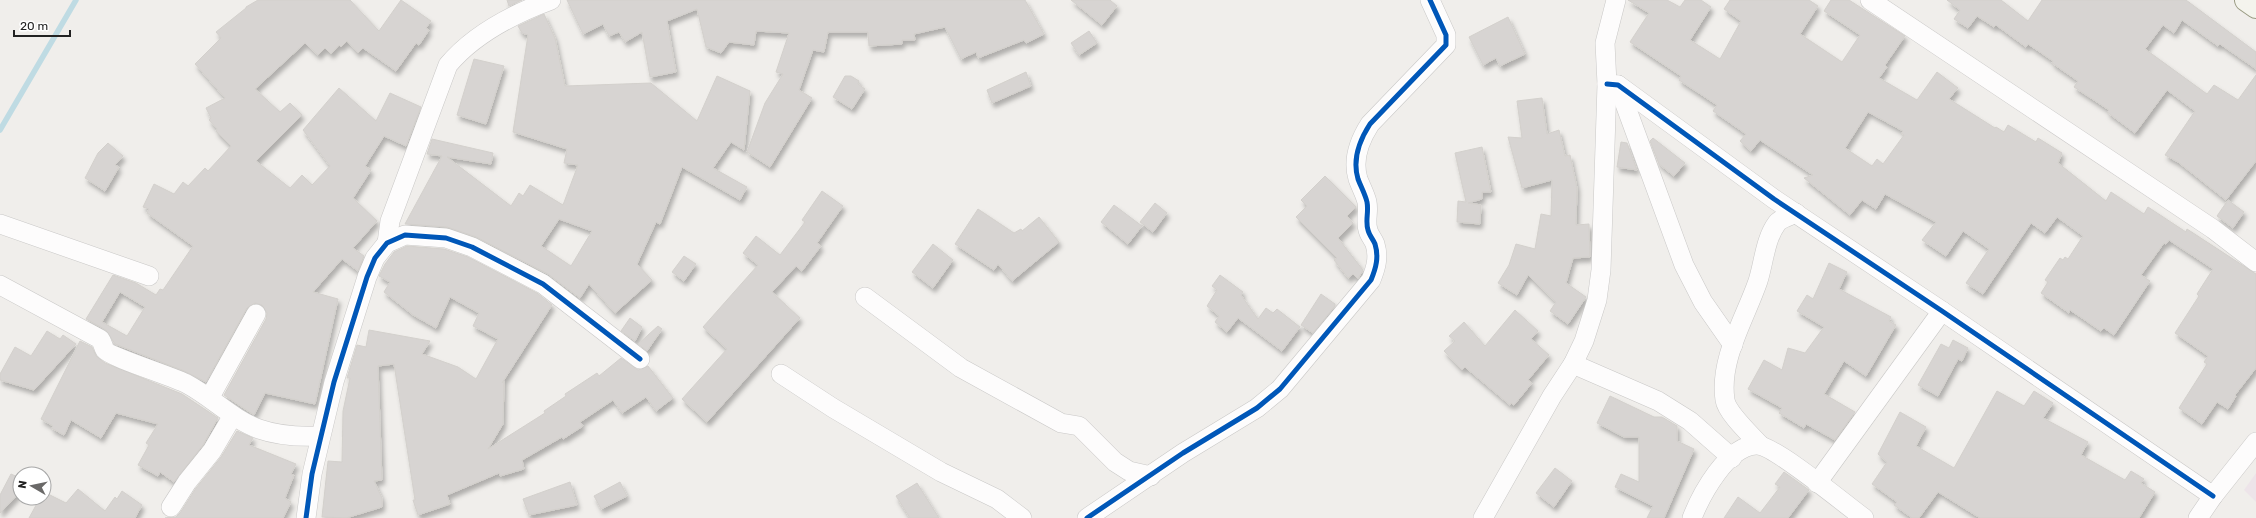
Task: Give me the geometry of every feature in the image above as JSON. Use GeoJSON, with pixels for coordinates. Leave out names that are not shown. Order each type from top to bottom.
{"type":"FeatureCollection","features":[{"type":"Feature","properties":{"kind":"main road"},"geometry":{"type":"LineString","coordinates":[[2246,0],[2256,7]]}},
{"type":"Feature","properties":{"kind":"street"},"geometry":{"type":"LineString","coordinates":[[387,243],[390,221],[448,65],[459,52],[488,31],[528,9],[551,0]]}},
{"type":"Feature","properties":{"kind":"street"},"geometry":{"type":"LineString","coordinates":[[1087,518],[1183,453],[1257,408],[1280,389],[1371,280],[1377,266],[1375,243],[1368,232],[1366,221],[1367,203],[1359,181],[1355,159],[1361,138],[1370,124],[1446,45],[1446,35],[1430,0]]}},
{"type":"Feature","properties":{"kind":"street"},"geometry":{"type":"LineString","coordinates":[[1616,0],[1605,43],[1613,85],[1684,265],[1703,302],[1733,345]]}},
{"type":"Feature","properties":{"kind":"street"},"geometry":{"type":"LineString","coordinates":[[1870,0],[2213,229],[2256,262]]}},
{"type":"Feature","properties":{"kind":"street"},"geometry":{"type":"LineString","coordinates":[[1613,85],[1796,213],[2212,496]]}},
{"type":"Feature","properties":{"kind":"street"},"geometry":{"type":"LineString","coordinates":[[1483,518],[1552,396],[1573,364],[1584,341],[1597,300],[1613,85]]}},
{"type":"Feature","properties":{"kind":"street"},"geometry":{"type":"LineString","coordinates":[[1760,445],[1738,421],[1725,402],[1724,380],[1733,345],[1758,281],[1771,233],[1778,222],[1796,213]]}},
{"type":"Feature","properties":{"kind":"street"},"geometry":{"type":"LineString","coordinates":[[0,224],[149,276]]}},
{"type":"Feature","properties":{"kind":"street"},"geometry":{"type":"LineString","coordinates":[[306,518],[320,436],[334,382],[367,277],[375,258],[387,243],[405,235],[446,238],[472,247],[543,284],[640,359]]}},
{"type":"Feature","properties":{"kind":"street"},"geometry":{"type":"LineString","coordinates":[[0,285],[100,339],[109,353],[186,383],[210,397],[232,417],[260,430],[290,436],[320,436]]}},
{"type":"Feature","properties":{"kind":"street"},"geometry":{"type":"LineString","coordinates":[[866,297],[961,368],[1061,423],[1079,426],[1115,462],[1129,471],[1151,476]]}},
{"type":"Feature","properties":{"kind":"street"},"geometry":{"type":"LineString","coordinates":[[1817,483],[1942,311]]}},
{"type":"Feature","properties":{"kind":"street"},"geometry":{"type":"LineString","coordinates":[[210,397],[256,314]]}},
{"type":"Feature","properties":{"kind":"street"},"geometry":{"type":"LineString","coordinates":[[1573,364],[1658,402],[1690,422],[1732,458]]}},
{"type":"Feature","properties":{"kind":"street"},"geometry":{"type":"LineString","coordinates":[[781,374],[833,408],[941,472],[990,495],[1022,518]]}},
{"type":"Feature","properties":{"kind":"street"},"geometry":{"type":"LineString","coordinates":[[171,507],[187,482],[212,451],[232,417]]}},
{"type":"Feature","properties":{"kind":"street"},"geometry":{"type":"LineString","coordinates":[[2198,518],[2212,496],[2256,442]]}},
{"type":"Feature","properties":{"kind":"street"},"geometry":{"type":"LineString","coordinates":[[1692,518],[1697,505],[1718,470],[1739,451],[1755,445],[1760,445],[1773,450],[1864,518]]}},
{"type":"Feature","properties":{"kind":"shaded area"},"geometry":{"type":"Polygon","coordinates":[[[2256,473],[2256,502],[2244,490],[2256,473]]]}},
{"type":"Feature","properties":{"kind":"building"},"geometry":{"type":"Polygon","coordinates":[[[258,0],[350,0],[379,31],[401,0],[431,21],[426,28],[429,30],[419,45],[416,43],[396,71],[363,48],[358,53],[347,41],[341,47],[339,45],[331,54],[325,48],[318,55],[305,43],[255,89],[280,112],[290,103],[302,115],[256,161],[290,188],[302,175],[312,185],[330,166],[303,130],[339,88],[376,121],[390,93],[421,107],[406,146],[384,136],[365,166],[371,170],[353,198],[377,221],[353,248],[364,256],[358,271],[342,259],[313,292],[338,299],[315,404],[265,393],[254,415],[224,395],[266,319],[267,313],[262,305],[255,303],[247,308],[206,382],[184,371],[115,344],[106,330],[86,319],[113,275],[136,283],[156,295],[160,289],[163,290],[193,246],[147,213],[149,209],[143,207],[154,184],[174,194],[183,182],[188,186],[205,168],[208,171],[231,146],[216,131],[217,129],[209,120],[211,118],[206,108],[225,98],[195,64],[221,38],[216,32],[246,7],[258,0]],[[120,292],[102,322],[127,336],[145,307],[120,292]]]}},
{"type":"Feature","properties":{"kind":"building"},"geometry":{"type":"Polygon","coordinates":[[[507,0],[522,0],[509,6],[507,0]]]}},
{"type":"Feature","properties":{"kind":"building"},"geometry":{"type":"Polygon","coordinates":[[[567,0],[1025,0],[1044,34],[1026,43],[1024,40],[978,58],[976,52],[961,59],[945,27],[914,34],[915,40],[902,40],[902,44],[869,46],[868,32],[828,32],[824,52],[813,50],[799,90],[812,98],[770,167],[747,152],[765,103],[783,74],[776,72],[789,33],[756,31],[754,45],[729,42],[721,53],[706,47],[697,9],[667,21],[676,72],[650,77],[642,32],[625,42],[619,32],[609,36],[603,24],[583,34],[567,0]]]}},
{"type":"Feature","properties":{"kind":"building"},"geometry":{"type":"Polygon","coordinates":[[[1071,0],[1110,0],[1117,6],[1102,25],[1071,0]]]}},
{"type":"Feature","properties":{"kind":"building"},"geometry":{"type":"Polygon","coordinates":[[[1628,0],[1667,0],[1680,7],[1685,0],[1701,0],[1711,7],[1690,40],[1720,59],[1741,21],[1724,9],[1730,0],[1809,0],[1818,6],[1800,34],[1842,62],[1860,35],[1824,11],[1831,0],[1849,0],[1905,36],[1885,65],[1887,67],[1879,78],[1917,100],[1937,72],[1958,88],[1949,99],[1995,128],[1996,127],[2004,132],[2008,125],[2036,142],[2038,138],[2062,153],[2058,163],[2106,201],[2111,192],[2144,214],[2148,207],[2186,232],[2187,229],[2256,274],[2256,368],[2235,395],[2236,396],[2228,409],[2217,402],[2202,424],[2179,408],[2207,364],[2204,362],[2208,356],[2175,333],[2199,296],[2197,294],[2213,269],[2169,240],[2166,244],[2164,243],[2141,275],[2150,281],[2114,335],[2104,328],[2101,331],[2070,310],[2069,313],[2041,293],[2048,282],[2045,280],[2060,258],[2063,260],[2065,257],[2068,259],[2083,236],[2057,217],[2045,233],[2031,223],[1983,294],[1966,283],[1989,249],[1963,231],[1946,256],[1922,240],[1936,222],[1885,194],[1876,209],[1862,200],[1850,215],[1804,178],[1813,175],[1760,140],[1751,151],[1740,141],[1746,134],[1713,111],[1717,105],[1679,80],[1681,76],[1630,42],[1649,13],[1628,0]],[[1868,112],[1845,148],[1872,166],[1877,159],[1883,164],[1904,135],[1901,133],[1903,131],[1868,112]]]}},
{"type":"Feature","properties":{"kind":"building"},"geometry":{"type":"Polygon","coordinates":[[[1947,0],[2001,0],[2028,21],[2042,0],[2186,0],[2256,52],[2256,69],[2220,44],[2218,46],[2182,20],[2174,33],[2163,25],[2145,49],[2207,94],[2214,85],[2238,100],[2256,75],[2256,161],[2226,200],[2178,162],[2165,155],[2195,111],[2167,90],[2135,133],[2107,112],[2109,110],[2074,87],[2078,81],[2052,63],[2053,61],[2028,44],[2026,47],[1996,25],[1994,27],[1977,16],[1968,28],[1954,19],[1960,10],[1947,0]]]}},
{"type":"Feature","properties":{"kind":"building"},"geometry":{"type":"Polygon","coordinates":[[[544,14],[555,38],[565,86],[651,83],[697,121],[717,76],[750,91],[744,150],[731,142],[713,168],[747,187],[740,200],[682,167],[660,224],[656,222],[637,264],[652,280],[615,313],[589,284],[580,298],[548,274],[476,237],[447,227],[405,224],[442,156],[427,154],[432,139],[493,153],[491,164],[447,157],[511,206],[519,193],[523,196],[530,185],[563,205],[578,165],[564,163],[567,149],[513,132],[528,35],[522,33],[518,26],[544,14]],[[559,219],[541,246],[571,266],[592,231],[559,219]]]}},
{"type":"Feature","properties":{"kind":"building"},"geometry":{"type":"Polygon","coordinates":[[[1508,17],[1525,54],[1500,66],[1496,58],[1483,65],[1469,37],[1508,17]]]}},
{"type":"Feature","properties":{"kind":"building"},"geometry":{"type":"Polygon","coordinates":[[[1089,31],[1097,43],[1079,55],[1071,43],[1089,31]]]}},
{"type":"Feature","properties":{"kind":"building"},"geometry":{"type":"Polygon","coordinates":[[[474,59],[504,66],[486,124],[457,115],[474,59]]]}},
{"type":"Feature","properties":{"kind":"building"},"geometry":{"type":"Polygon","coordinates":[[[1026,72],[1031,86],[992,103],[987,90],[1026,72]]]}},
{"type":"Feature","properties":{"kind":"building"},"geometry":{"type":"Polygon","coordinates":[[[845,76],[851,76],[859,81],[858,84],[865,89],[852,109],[833,97],[845,76]]]}},
{"type":"Feature","properties":{"kind":"building"},"geometry":{"type":"Polygon","coordinates":[[[1542,98],[1547,134],[1559,130],[1565,156],[1570,155],[1577,188],[1576,225],[1589,224],[1590,257],[1573,258],[1566,283],[1586,297],[1568,324],[1550,311],[1556,302],[1528,275],[1517,295],[1498,283],[1509,265],[1516,244],[1535,249],[1541,214],[1551,216],[1552,180],[1522,188],[1508,137],[1522,138],[1517,101],[1542,98]]]}},
{"type":"Feature","properties":{"kind":"building"},"geometry":{"type":"Polygon","coordinates":[[[1653,138],[1685,163],[1674,176],[1659,164],[1650,141],[1653,138]]]}},
{"type":"Feature","properties":{"kind":"building"},"geometry":{"type":"Polygon","coordinates":[[[1621,142],[1627,143],[1637,170],[1617,167],[1621,142]]]}},
{"type":"Feature","properties":{"kind":"building"},"geometry":{"type":"Polygon","coordinates":[[[108,143],[123,156],[115,165],[119,167],[105,191],[85,178],[98,153],[108,143]]]}},
{"type":"Feature","properties":{"kind":"building"},"geometry":{"type":"Polygon","coordinates":[[[1482,147],[1491,192],[1482,192],[1482,199],[1468,203],[1481,205],[1480,224],[1457,222],[1458,201],[1466,202],[1455,153],[1482,147]]]}},
{"type":"Feature","properties":{"kind":"building"},"geometry":{"type":"Polygon","coordinates":[[[1325,176],[1356,207],[1347,216],[1353,223],[1338,238],[1363,270],[1358,279],[1353,274],[1348,278],[1334,260],[1337,258],[1296,217],[1307,206],[1301,200],[1325,176]]]}},
{"type":"Feature","properties":{"kind":"building"},"geometry":{"type":"Polygon","coordinates":[[[822,191],[843,206],[817,243],[821,246],[802,271],[796,266],[772,292],[800,318],[707,422],[682,399],[727,349],[703,327],[758,265],[743,253],[756,236],[780,255],[805,222],[802,220],[822,191]]]}},
{"type":"Feature","properties":{"kind":"building"},"geometry":{"type":"Polygon","coordinates":[[[2228,200],[2244,212],[2233,228],[2217,216],[2228,200]]]}},
{"type":"Feature","properties":{"kind":"building"},"geometry":{"type":"Polygon","coordinates":[[[1155,203],[1167,213],[1153,232],[1140,222],[1155,203]]]}},
{"type":"Feature","properties":{"kind":"building"},"geometry":{"type":"Polygon","coordinates":[[[1114,205],[1142,226],[1128,244],[1101,222],[1114,205]]]}},
{"type":"Feature","properties":{"kind":"building"},"geometry":{"type":"Polygon","coordinates":[[[978,209],[1014,233],[1021,229],[1022,231],[1039,217],[1059,242],[1012,281],[998,264],[994,270],[955,244],[978,209]]]}},
{"type":"Feature","properties":{"kind":"building"},"geometry":{"type":"Polygon","coordinates":[[[933,244],[953,260],[933,288],[912,272],[933,244]]]}},
{"type":"Feature","properties":{"kind":"building"},"geometry":{"type":"Polygon","coordinates":[[[407,246],[444,249],[468,257],[537,293],[552,305],[502,383],[504,381],[503,424],[488,449],[545,413],[544,411],[566,396],[565,394],[597,373],[599,376],[621,358],[638,370],[648,366],[673,398],[656,411],[646,397],[622,413],[613,400],[580,422],[583,426],[563,439],[562,437],[522,460],[524,469],[500,476],[499,473],[447,495],[450,504],[418,515],[413,500],[415,500],[394,364],[378,366],[382,480],[374,481],[382,498],[382,507],[346,518],[322,517],[328,461],[342,462],[343,411],[350,378],[347,378],[357,345],[366,347],[369,330],[430,341],[422,354],[458,367],[476,379],[498,339],[473,326],[479,313],[450,297],[436,328],[413,315],[384,292],[390,282],[379,276],[385,264],[394,252],[407,246]]]}},
{"type":"Feature","properties":{"kind":"building"},"geometry":{"type":"Polygon","coordinates":[[[684,256],[696,264],[684,281],[672,272],[684,256]]]}},
{"type":"Feature","properties":{"kind":"building"},"geometry":{"type":"Polygon","coordinates":[[[1829,263],[1847,272],[1839,289],[1891,317],[1889,321],[1896,325],[1866,376],[1844,361],[1824,394],[1855,412],[1835,440],[1806,424],[1804,428],[1779,413],[1782,408],[1748,389],[1764,360],[1782,370],[1788,348],[1805,353],[1824,327],[1797,311],[1807,295],[1813,299],[1829,263]]]}},
{"type":"Feature","properties":{"kind":"building"},"geometry":{"type":"Polygon","coordinates":[[[1220,275],[1243,292],[1241,295],[1258,319],[1266,308],[1273,313],[1277,309],[1300,327],[1282,351],[1238,318],[1227,332],[1215,322],[1219,316],[1207,306],[1217,290],[1212,286],[1220,275]]]}},
{"type":"Feature","properties":{"kind":"building"},"geometry":{"type":"Polygon","coordinates":[[[1321,294],[1335,304],[1335,306],[1313,333],[1301,325],[1321,294]]]}},
{"type":"Feature","properties":{"kind":"building"},"geometry":{"type":"Polygon","coordinates":[[[1515,310],[1538,331],[1531,339],[1549,355],[1528,380],[1532,383],[1514,405],[1511,403],[1510,405],[1465,367],[1462,370],[1444,351],[1455,341],[1449,336],[1464,322],[1485,346],[1515,310]]]}},
{"type":"Feature","properties":{"kind":"building"},"geometry":{"type":"Polygon","coordinates":[[[630,318],[642,327],[635,341],[621,331],[630,318]]]}},
{"type":"Feature","properties":{"kind":"building"},"geometry":{"type":"Polygon","coordinates":[[[658,326],[662,329],[647,351],[638,344],[658,326]]]}},
{"type":"Feature","properties":{"kind":"building"},"geometry":{"type":"Polygon","coordinates":[[[47,331],[60,339],[63,335],[76,344],[34,390],[0,380],[0,374],[15,347],[31,356],[47,331]]]}},
{"type":"Feature","properties":{"kind":"building"},"geometry":{"type":"Polygon","coordinates":[[[1953,340],[1968,348],[1962,361],[1958,359],[1938,396],[1918,385],[1941,344],[1949,348],[1953,340]]]}},
{"type":"Feature","properties":{"kind":"building"},"geometry":{"type":"Polygon","coordinates":[[[80,341],[92,347],[96,356],[105,363],[182,394],[218,418],[203,445],[174,482],[160,472],[158,476],[138,465],[149,445],[146,443],[158,424],[116,413],[101,438],[71,420],[64,435],[51,428],[53,426],[41,419],[80,341]]]}},
{"type":"Feature","properties":{"kind":"building"},"geometry":{"type":"Polygon","coordinates":[[[1997,391],[2024,406],[2034,391],[2053,403],[2043,418],[2088,442],[2081,455],[2125,480],[2131,471],[2144,479],[2141,483],[2155,492],[2139,518],[1980,518],[1938,492],[1919,518],[1912,518],[1894,505],[1897,502],[1872,484],[1887,462],[1878,454],[1900,412],[1926,427],[1916,446],[1954,468],[1997,391]]]}},
{"type":"Feature","properties":{"kind":"building"},"geometry":{"type":"Polygon","coordinates":[[[1610,396],[1654,417],[1662,417],[1677,426],[1677,441],[1694,449],[1664,518],[1647,518],[1653,506],[1615,487],[1621,474],[1639,482],[1639,437],[1624,437],[1597,423],[1610,396]]]}},
{"type":"Feature","properties":{"kind":"building"},"geometry":{"type":"Polygon","coordinates":[[[237,431],[253,438],[249,445],[296,464],[291,474],[294,475],[285,498],[291,502],[283,518],[165,518],[176,517],[180,513],[196,488],[221,457],[237,431]]]}},
{"type":"Feature","properties":{"kind":"building"},"geometry":{"type":"Polygon","coordinates":[[[1555,468],[1572,481],[1554,507],[1536,493],[1555,468]]]}},
{"type":"Feature","properties":{"kind":"building"},"geometry":{"type":"Polygon","coordinates":[[[1784,472],[1809,490],[1788,518],[1724,518],[1738,497],[1760,513],[1780,487],[1775,484],[1784,472]]]}},
{"type":"Feature","properties":{"kind":"building"},"geometry":{"type":"Polygon","coordinates":[[[12,474],[12,500],[0,513],[0,495],[12,474]]]}},
{"type":"Feature","properties":{"kind":"building"},"geometry":{"type":"Polygon","coordinates":[[[570,482],[577,505],[529,515],[523,499],[570,482]]]}},
{"type":"Feature","properties":{"kind":"building"},"geometry":{"type":"Polygon","coordinates":[[[620,482],[627,496],[601,509],[594,496],[620,482]]]}},
{"type":"Feature","properties":{"kind":"building"},"geometry":{"type":"Polygon","coordinates":[[[917,483],[939,518],[910,518],[896,496],[917,483]]]}},
{"type":"Feature","properties":{"kind":"building"},"geometry":{"type":"Polygon","coordinates":[[[78,489],[105,511],[115,497],[117,499],[122,491],[142,505],[135,518],[29,518],[36,506],[52,506],[52,496],[66,503],[78,489]]]}},
{"type":"Feature","properties":{"kind":"waterway"},"geometry":{"type":"LineString","coordinates":[[0,130],[76,0]]}},
{"type":"Feature","properties":{"kind":"cycle path"},"geometry":{"type":"LineString","coordinates":[[1087,518],[1183,453],[1257,408],[1280,389],[1371,280],[1376,267],[1377,253],[1375,244],[1367,227],[1367,202],[1356,172],[1356,157],[1360,144],[1370,124],[1446,45],[1446,35],[1430,0]]}},
{"type":"Feature","properties":{"kind":"cycle path"},"geometry":{"type":"LineString","coordinates":[[1607,84],[1618,85],[1774,199],[1942,311],[2213,496]]}},
{"type":"Feature","properties":{"kind":"cycle path"},"geometry":{"type":"LineString","coordinates":[[306,518],[312,474],[334,382],[367,277],[375,258],[387,243],[405,235],[446,238],[472,247],[543,284],[640,359]]}}]}
